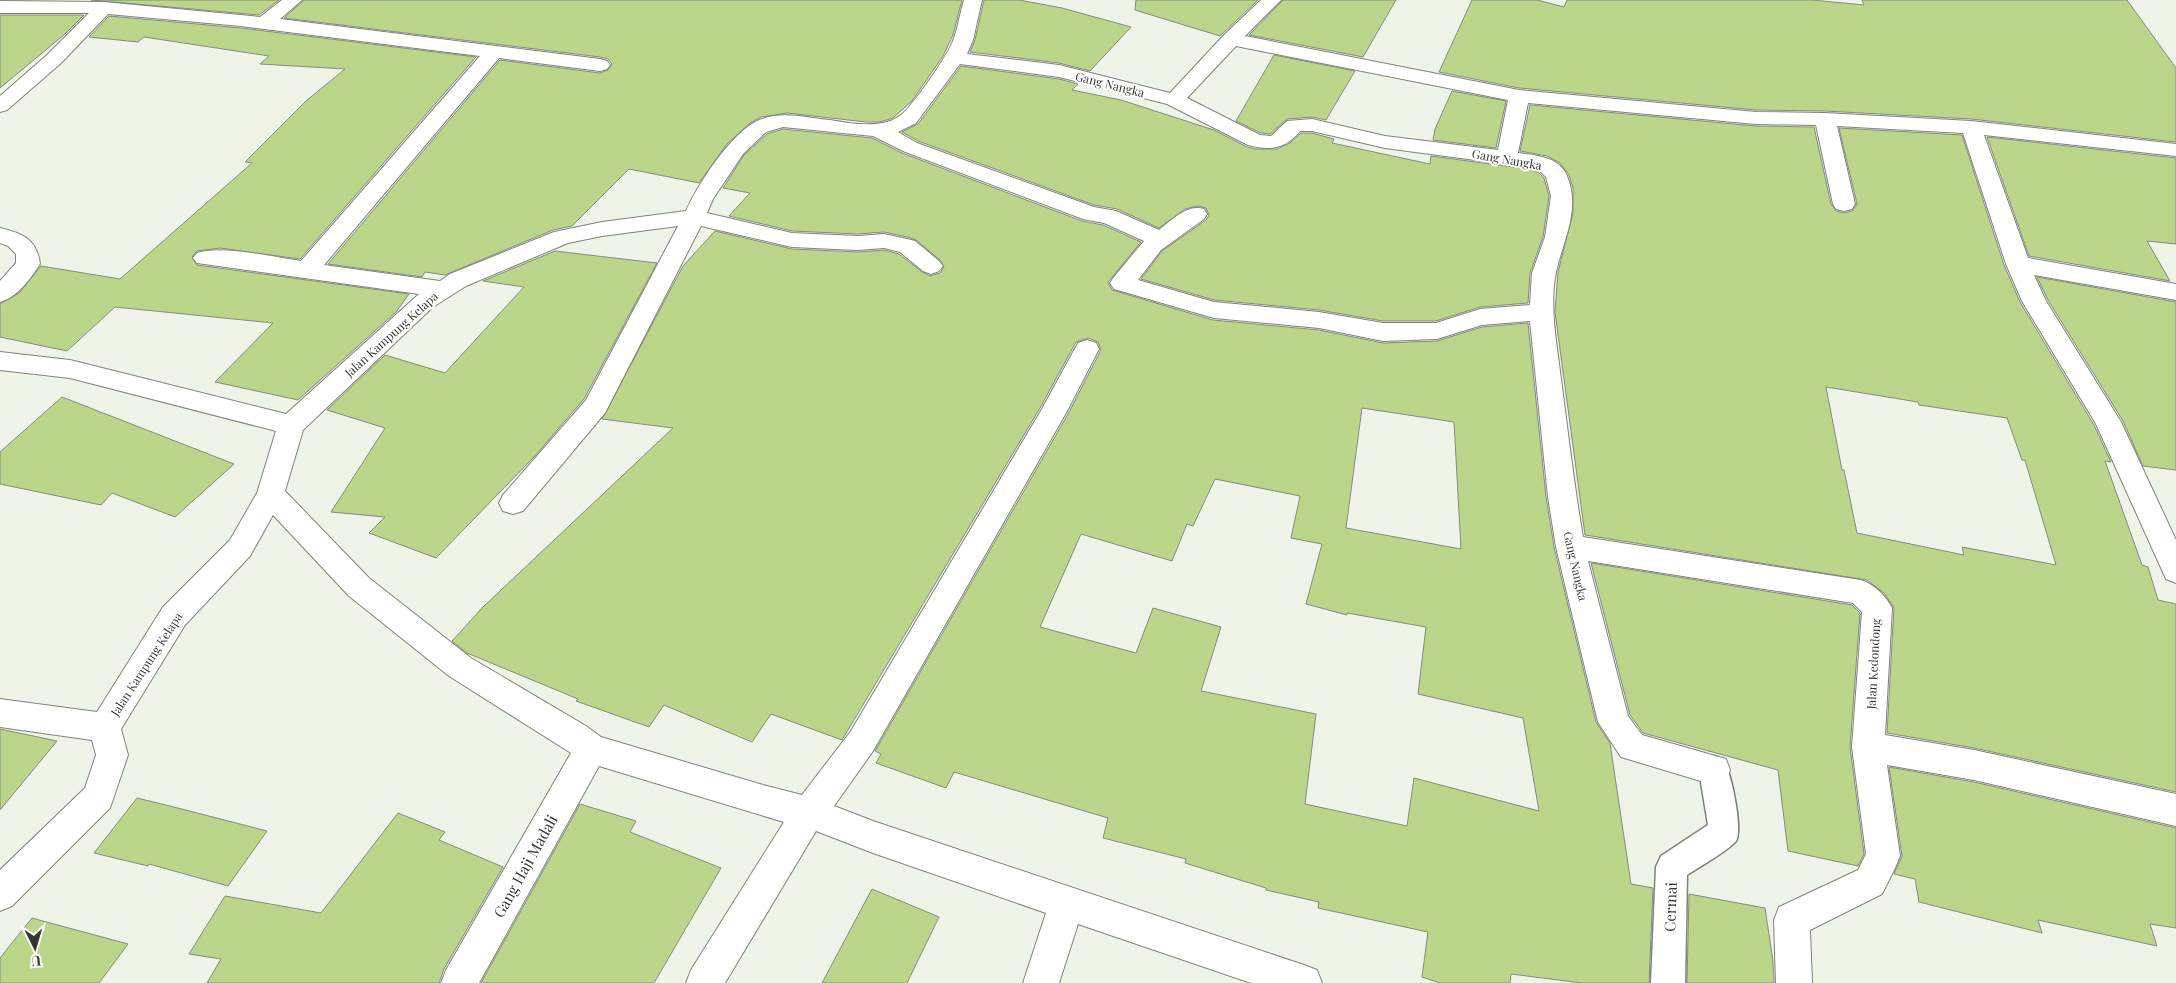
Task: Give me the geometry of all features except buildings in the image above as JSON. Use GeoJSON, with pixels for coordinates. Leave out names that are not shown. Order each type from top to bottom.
{"type":"FeatureCollection","features":[{"type":"Feature","properties":{"kind":"street"},"geometry":{"type":"LineString","coordinates":[[160,13],[178,0]]}},
{"type":"Feature","properties":{"kind":"street"},"geometry":{"type":"LineString","coordinates":[[264,24],[293,0]]}},
{"type":"Feature","properties":{"kind":"street"},"geometry":{"type":"LineString","coordinates":[[513,503],[596,406],[694,218],[702,199],[735,150],[758,128],[770,123],[783,121],[858,130],[877,130],[894,127],[909,119],[955,58],[963,40],[973,0]]}},
{"type":"Feature","properties":{"kind":"street"},"geometry":{"type":"LineString","coordinates":[[1174,100],[1272,0]]}},
{"type":"Feature","properties":{"kind":"street"},"geometry":{"type":"LineString","coordinates":[[14,5],[104,8],[131,13],[202,16],[600,66]]}},
{"type":"Feature","properties":{"kind":"street"},"geometry":{"type":"LineString","coordinates":[[0,106],[71,44],[104,8]]}},
{"type":"Feature","properties":{"kind":"street"},"geometry":{"type":"LineString","coordinates":[[1232,39],[1446,84],[1520,96],[1756,118],[1825,119],[1971,127],[2176,150]]}},
{"type":"Feature","properties":{"kind":"street"},"geometry":{"type":"LineString","coordinates":[[306,270],[494,52]]}},
{"type":"Feature","properties":{"kind":"street","name":"Gang Nangka"},"geometry":{"type":"LineString","coordinates":[[955,58],[1059,71],[1174,100],[1256,140],[1270,143],[1283,140],[1294,125],[1312,125],[1385,142],[1507,157],[1548,166],[1556,175],[1562,196],[1556,237],[1544,273],[1541,312],[1562,497],[1570,547],[1614,722],[1632,747],[1714,770]]}},
{"type":"Feature","properties":{"kind":"street"},"geometry":{"type":"LineString","coordinates":[[1507,157],[1520,96]]}},
{"type":"Feature","properties":{"kind":"street"},"geometry":{"type":"LineString","coordinates":[[1825,119],[1844,204]]}},
{"type":"Feature","properties":{"kind":"street"},"geometry":{"type":"LineString","coordinates":[[1971,127],[2018,264],[2034,301],[2108,422],[2176,571]]}},
{"type":"Feature","properties":{"kind":"street"},"geometry":{"type":"LineString","coordinates":[[877,130],[910,147],[1091,214],[1108,216],[1160,240]]}},
{"type":"Feature","properties":{"kind":"street"},"geometry":{"type":"LineString","coordinates":[[1196,214],[1160,240],[1138,261],[1122,283],[1214,310],[1319,320],[1382,332],[1437,331],[1480,317],[1541,312]]}},
{"type":"Feature","properties":{"kind":"street","name":"Jalan Kampung Kelapa"},"geometry":{"type":"LineString","coordinates":[[0,894],[98,797],[112,755],[105,727],[174,616],[240,548],[270,494],[291,425],[425,301],[441,289],[458,280],[562,237],[602,229],[694,218],[792,240],[858,243],[884,241],[907,246],[931,266]]}},
{"type":"Feature","properties":{"kind":"street"},"geometry":{"type":"LineString","coordinates":[[0,235],[16,241],[27,252],[28,264],[15,281],[0,294]]}},
{"type":"Feature","properties":{"kind":"street"},"geometry":{"type":"LineString","coordinates":[[205,258],[441,289]]}},
{"type":"Feature","properties":{"kind":"street"},"geometry":{"type":"LineString","coordinates":[[2018,264],[2176,292]]}},
{"type":"Feature","properties":{"kind":"street"},"geometry":{"type":"LineString","coordinates":[[704,983],[809,812],[862,741],[1054,413],[1088,350]]}},
{"type":"Feature","properties":{"kind":"street"},"geometry":{"type":"LineString","coordinates":[[0,361],[70,369],[291,425]]}},
{"type":"Feature","properties":{"kind":"street"},"geometry":{"type":"LineString","coordinates":[[270,494],[359,587],[460,667],[575,736],[591,749],[763,801],[809,812],[873,837],[1304,983]]}},
{"type":"Feature","properties":{"kind":"street","name":"Jalan Kedondong"},"geometry":{"type":"LineString","coordinates":[[1570,547],[1861,592],[1877,608],[1868,747],[1883,856],[1870,882],[1792,920],[1794,983]]}},
{"type":"Feature","properties":{"kind":"street"},"geometry":{"type":"LineString","coordinates":[[0,713],[105,727]]}},
{"type":"Feature","properties":{"kind":"street"},"geometry":{"type":"LineString","coordinates":[[1868,747],[1974,765],[2176,810]]}},
{"type":"Feature","properties":{"kind":"street","name":"Gang Haji Madali"},"geometry":{"type":"LineString","coordinates":[[459,983],[591,749]]}},
{"type":"Feature","properties":{"kind":"street"},"geometry":{"type":"LineString","coordinates":[[1041,983],[1067,903]]}},
{"type":"Feature","properties":{"kind":"lane","name":"Cermai"},"geometry":{"type":"LineString","coordinates":[[1668,983],[1672,867],[1724,832],[1714,770]]}}]}
